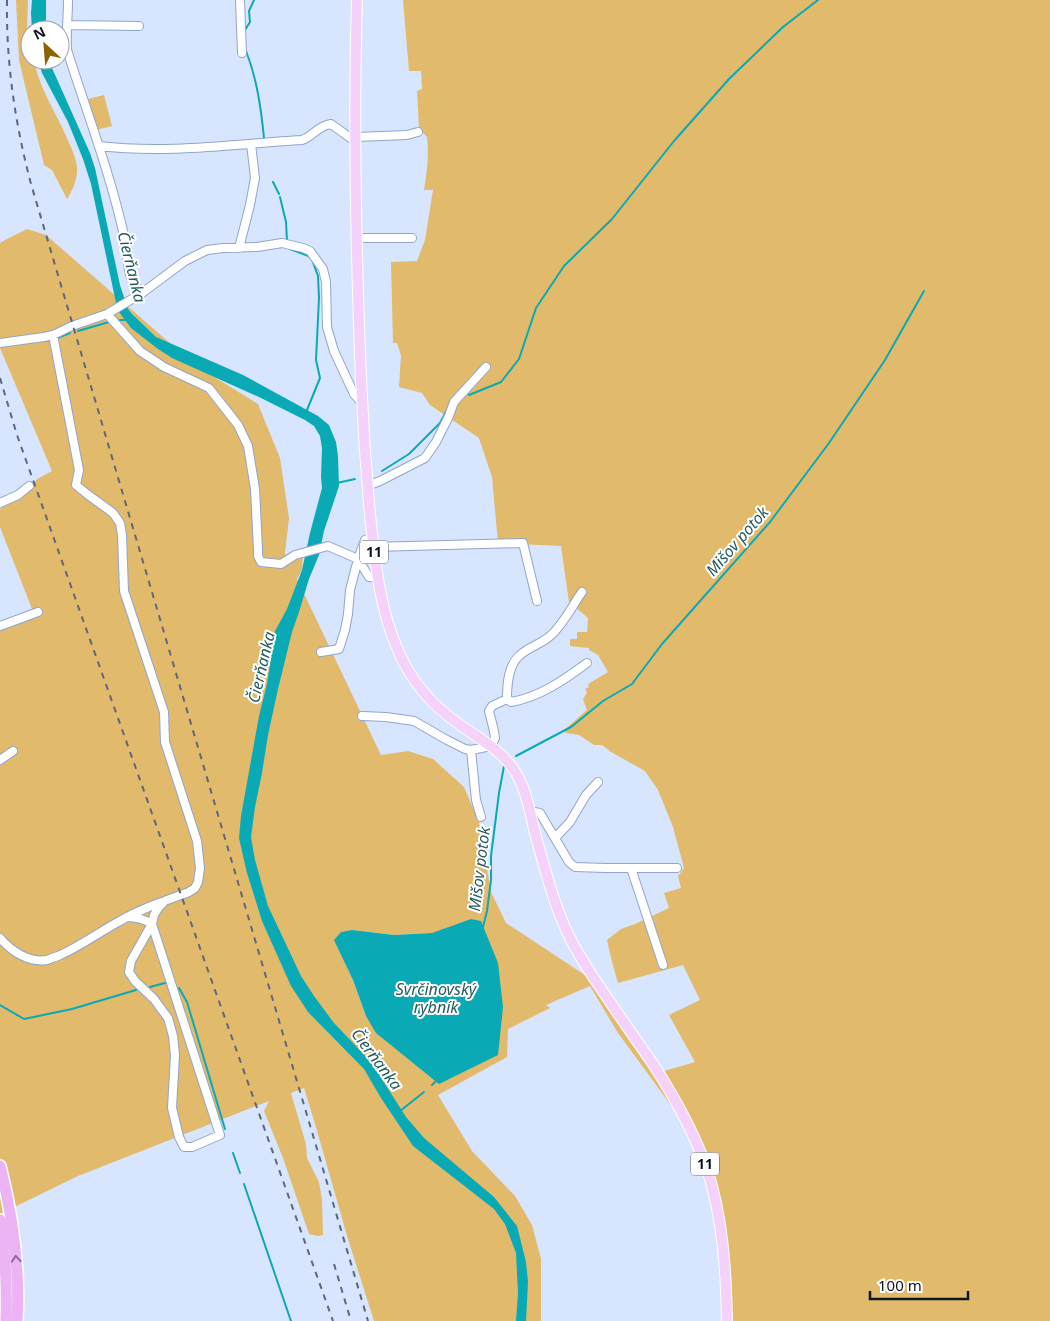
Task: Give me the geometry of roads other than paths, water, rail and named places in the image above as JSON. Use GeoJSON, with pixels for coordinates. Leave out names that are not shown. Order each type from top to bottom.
{"type":"FeatureCollection","features":[{"type":"Feature","properties":{"kind":"highway"},"geometry":{"type":"LineString","coordinates":[[0,1166],[7,1195],[16,1258],[17,1321]]}},
{"type":"Feature","properties":{"kind":"highway"},"geometry":{"type":"LineString","coordinates":[[0,1220],[5,1259],[6,1321]]}},
{"type":"Feature","properties":{"kind":"main road","name":"11"},"geometry":{"type":"LineString","coordinates":[[357,0],[357,238],[362,403],[367,486],[382,602],[402,661],[416,685],[428,700],[491,746],[506,760],[518,776],[524,790],[550,887],[572,941],[590,974],[672,1096],[694,1138],[711,1184],[719,1222],[725,1277],[727,1321]]}},
{"type":"Feature","properties":{"kind":"street"},"geometry":{"type":"LineString","coordinates":[[68,0],[68,20]]}},
{"type":"Feature","properties":{"kind":"street"},"geometry":{"type":"LineString","coordinates":[[240,0],[242,53]]}},
{"type":"Feature","properties":{"kind":"street"},"geometry":{"type":"LineString","coordinates":[[70,25],[139,26]]}},
{"type":"Feature","properties":{"kind":"street"},"geometry":{"type":"LineString","coordinates":[[70,59],[99,146],[121,225],[127,250],[128,274],[140,294]]}},
{"type":"Feature","properties":{"kind":"street"},"geometry":{"type":"LineString","coordinates":[[99,146],[126,149],[184,148],[302,140],[309,138],[319,128],[331,124],[356,140],[418,132]]}},
{"type":"Feature","properties":{"kind":"street"},"geometry":{"type":"LineString","coordinates":[[239,248],[255,178],[251,144]]}},
{"type":"Feature","properties":{"kind":"street"},"geometry":{"type":"LineString","coordinates":[[357,238],[412,238]]}},
{"type":"Feature","properties":{"kind":"street"},"geometry":{"type":"LineString","coordinates":[[0,343],[52,334],[107,314],[140,294],[185,261],[207,250],[257,247],[282,243],[303,248],[310,252],[317,259],[322,269],[326,282],[327,327],[334,351],[354,394],[362,403]]}},
{"type":"Feature","properties":{"kind":"street"},"geometry":{"type":"LineString","coordinates":[[107,314],[140,351],[164,368],[208,388],[238,425],[248,446],[255,490],[258,556],[261,562],[281,564],[295,555],[328,546],[358,559],[370,577],[378,578]]}},
{"type":"Feature","properties":{"kind":"street"},"geometry":{"type":"LineString","coordinates":[[0,938],[6,946],[21,955],[34,960],[48,960],[69,951],[143,908],[189,892],[195,888],[198,882],[200,868],[197,842],[165,742],[164,712],[124,591],[120,523],[113,513],[76,485],[79,470],[52,334]]}},
{"type":"Feature","properties":{"kind":"street"},"geometry":{"type":"LineString","coordinates":[[367,486],[425,458],[436,442],[454,402],[486,367]]}},
{"type":"Feature","properties":{"kind":"street"},"geometry":{"type":"LineString","coordinates":[[0,503],[18,495],[29,486]]}},
{"type":"Feature","properties":{"kind":"street"},"geometry":{"type":"LineString","coordinates":[[321,652],[339,649],[348,614],[350,590],[364,540],[373,542],[523,543],[537,601]]}},
{"type":"Feature","properties":{"kind":"street"},"geometry":{"type":"LineString","coordinates":[[507,699],[508,685],[514,661],[520,654],[550,636],[582,592]]}},
{"type":"Feature","properties":{"kind":"street"},"geometry":{"type":"LineString","coordinates":[[0,626],[38,612]]}},
{"type":"Feature","properties":{"kind":"street"},"geometry":{"type":"LineString","coordinates":[[507,699],[511,702],[524,700],[560,682],[587,663]]}},
{"type":"Feature","properties":{"kind":"street"},"geometry":{"type":"LineString","coordinates":[[362,716],[414,721],[447,740],[471,750],[491,746],[495,738],[489,711],[492,706],[507,699]]}},
{"type":"Feature","properties":{"kind":"street"},"geometry":{"type":"LineString","coordinates":[[471,750],[476,800],[481,817]]}},
{"type":"Feature","properties":{"kind":"street"},"geometry":{"type":"LineString","coordinates":[[0,760],[13,751]]}},
{"type":"Feature","properties":{"kind":"street"},"geometry":{"type":"LineString","coordinates":[[555,838],[570,822],[586,795],[598,782]]}},
{"type":"Feature","properties":{"kind":"street"},"geometry":{"type":"LineString","coordinates":[[530,813],[540,813],[569,862],[575,867],[677,868]]}},
{"type":"Feature","properties":{"kind":"street"},"geometry":{"type":"LineString","coordinates":[[631,868],[664,965]]}},
{"type":"Feature","properties":{"kind":"street"},"geometry":{"type":"LineString","coordinates":[[126,917],[134,917],[152,924],[220,1135],[192,1147],[184,1147],[179,1136],[172,1108],[176,1055],[168,1018],[154,999],[135,981],[129,972],[131,961],[152,924],[154,915],[166,901]]}},
{"type":"Feature","properties":{"kind":"water"},"geometry":{"type":"Polygon","coordinates":[[[32,0],[46,0],[46,20],[31,20],[32,0]]]}},
{"type":"Feature","properties":{"kind":"water"},"geometry":{"type":"Polygon","coordinates":[[[41,70],[53,70],[90,153],[95,168],[120,285],[128,309],[156,337],[243,375],[318,416],[329,425],[336,442],[339,486],[324,531],[319,555],[292,632],[278,689],[255,807],[251,837],[255,860],[268,906],[301,976],[314,996],[334,1023],[371,1062],[406,1117],[424,1138],[494,1197],[517,1226],[526,1262],[528,1282],[526,1321],[516,1321],[518,1293],[516,1253],[505,1224],[494,1209],[413,1146],[364,1069],[308,1012],[291,986],[262,921],[247,873],[239,838],[241,816],[259,716],[267,684],[275,631],[287,609],[302,570],[322,488],[322,448],[320,436],[314,426],[305,420],[172,358],[131,328],[119,312],[116,303],[91,184],[83,159],[68,122],[41,70]]]}},
{"type":"Feature","properties":{"kind":"water","name":"Svrčinovský rybník"},"geometry":{"type":"Polygon","coordinates":[[[471,919],[481,921],[498,963],[503,1007],[498,1055],[439,1084],[376,1033],[366,1016],[353,980],[334,940],[341,932],[352,930],[394,935],[432,933],[471,919]]]}},
{"type":"Feature","properties":{"kind":"waterway"},"geometry":{"type":"LineString","coordinates":[[245,41],[245,30],[250,22],[249,11],[254,0]]}},
{"type":"Feature","properties":{"kind":"waterway"},"geometry":{"type":"LineString","coordinates":[[469,395],[501,382],[519,359],[536,308],[564,266],[612,219],[674,141],[729,79],[783,27],[818,0]]}},
{"type":"Feature","properties":{"kind":"waterway"},"geometry":{"type":"LineString","coordinates":[[246,51],[258,94],[264,138]]}},
{"type":"Feature","properties":{"kind":"waterway"},"geometry":{"type":"LineString","coordinates":[[273,182],[279,194]]}},
{"type":"Feature","properties":{"kind":"waterway"},"geometry":{"type":"LineString","coordinates":[[280,197],[286,222],[287,241]]}},
{"type":"Feature","properties":{"kind":"waterway"},"geometry":{"type":"LineString","coordinates":[[290,249],[311,257],[318,276],[319,298],[316,360],[320,378],[307,410]]}},
{"type":"Feature","properties":{"kind":"waterway","name":"Mišov potok"},"geometry":{"type":"LineString","coordinates":[[516,756],[571,727],[603,701],[632,684],[662,644],[770,522],[829,443],[885,360],[924,291]]}},
{"type":"Feature","properties":{"kind":"waterway"},"geometry":{"type":"LineString","coordinates":[[120,320],[128,320]]}},
{"type":"Feature","properties":{"kind":"waterway"},"geometry":{"type":"LineString","coordinates":[[78,331],[109,322]]}},
{"type":"Feature","properties":{"kind":"waterway"},"geometry":{"type":"LineString","coordinates":[[57,338],[70,333]]}},
{"type":"Feature","properties":{"kind":"waterway"},"geometry":{"type":"LineString","coordinates":[[382,471],[409,454],[440,423],[447,410]]}},
{"type":"Feature","properties":{"kind":"waterway"},"geometry":{"type":"LineString","coordinates":[[337,483],[355,479]]}},
{"type":"Feature","properties":{"kind":"waterway","name":"Mišov potok"},"geometry":{"type":"LineString","coordinates":[[483,927],[487,911],[491,880],[491,856],[504,766]]}},
{"type":"Feature","properties":{"kind":"waterway"},"geometry":{"type":"LineString","coordinates":[[150,987],[165,983]]}},
{"type":"Feature","properties":{"kind":"waterway"},"geometry":{"type":"LineString","coordinates":[[179,988],[187,1002],[225,1129]]}},
{"type":"Feature","properties":{"kind":"waterway"},"geometry":{"type":"LineString","coordinates":[[0,1005],[24,1019],[72,1009],[136,990]]}},
{"type":"Feature","properties":{"kind":"waterway","name":"Mišov potok"},"geometry":{"type":"LineString","coordinates":[[432,1085],[437,1080]]}},
{"type":"Feature","properties":{"kind":"waterway","name":"Mišov potok"},"geometry":{"type":"LineString","coordinates":[[400,1111],[424,1092]]}},
{"type":"Feature","properties":{"kind":"waterway"},"geometry":{"type":"LineString","coordinates":[[233,1153],[240,1173]]}},
{"type":"Feature","properties":{"kind":"waterway"},"geometry":{"type":"LineString","coordinates":[[244,1184],[291,1321]]}},
{"type":"Feature","properties":{"kind":"railway"},"geometry":{"type":"LineString","coordinates":[[7,0],[10,70],[20,138],[31,184],[368,1321]]}},
{"type":"Feature","properties":{"kind":"railway"},"geometry":{"type":"LineString","coordinates":[[0,378],[17,435],[333,1321]]}},
{"type":"Feature","properties":{"kind":"railway"},"geometry":{"type":"LineString","coordinates":[[334,1264],[351,1321]]}},
{"type":"Feature","properties":{"kind":"water label","name":"Čierňanka"},"geometry":{"type":"Point","coordinates":[132,267]}},
{"type":"Feature","properties":{"kind":"water label","name":"Čierňanka"},"geometry":{"type":"Point","coordinates":[261,667]}},
{"type":"Feature","properties":{"kind":"water label","name":"Čierňanka"},"geometry":{"type":"Point","coordinates":[377,1059]}}]}
